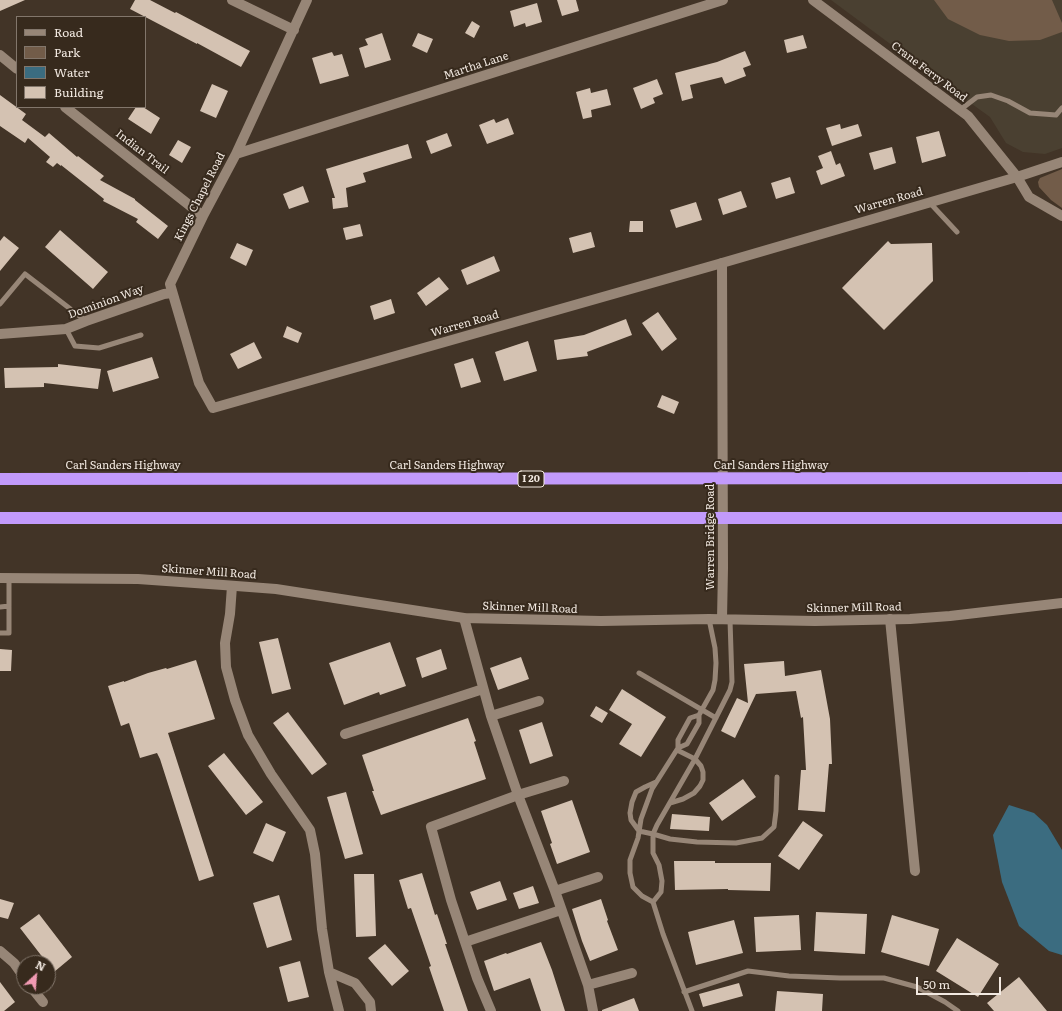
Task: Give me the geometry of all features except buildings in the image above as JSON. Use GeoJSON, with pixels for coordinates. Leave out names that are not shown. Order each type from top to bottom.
{"type":"FeatureCollection","features":[{"type":"Feature","properties":{"kind":"highway","name":"Carl Sanders Highway"},"geometry":{"type":"LineString","coordinates":[[0,479],[1062,478]]}},
{"type":"Feature","properties":{"kind":"highway"},"geometry":{"type":"LineString","coordinates":[[0,518],[1062,518]]}},
{"type":"Feature","properties":{"kind":"street"},"geometry":{"type":"LineString","coordinates":[[232,0],[294,30]]}},
{"type":"Feature","properties":{"kind":"street","name":"Kings Chapel Road"},"geometry":{"type":"LineString","coordinates":[[213,408],[199,384],[170,284],[203,216],[236,154],[307,0]]}},
{"type":"Feature","properties":{"kind":"street","name":"Martha Lane"},"geometry":{"type":"LineString","coordinates":[[236,154],[723,0]]}},
{"type":"Feature","properties":{"kind":"street","name":"Crane Ferry Road"},"geometry":{"type":"LineString","coordinates":[[813,0],[968,116],[1017,176],[1029,197],[1062,216]]}},
{"type":"Feature","properties":{"kind":"street"},"geometry":{"type":"LineString","coordinates":[[0,55],[16,67]]}},
{"type":"Feature","properties":{"kind":"street","name":"Indian Trail"},"geometry":{"type":"LineString","coordinates":[[66,108],[203,216]]}},
{"type":"Feature","properties":{"kind":"street","name":"Warren Road"},"geometry":{"type":"LineString","coordinates":[[213,408],[722,263],[1062,162]]}},
{"type":"Feature","properties":{"kind":"street","name":"Warren Bridge Road"},"geometry":{"type":"LineString","coordinates":[[722,263],[723,568],[726,620]]}},
{"type":"Feature","properties":{"kind":"street","name":"Dominion Way"},"geometry":{"type":"LineString","coordinates":[[0,333],[66,329],[164,294],[172,293]]}},
{"type":"Feature","properties":{"kind":"street","name":"Skinner Mill Road"},"geometry":{"type":"LineString","coordinates":[[5,578],[138,579],[276,589],[464,618],[601,622],[709,619],[815,621],[890,619],[950,616],[1062,603]]}},
{"type":"Feature","properties":{"kind":"street"},"geometry":{"type":"LineString","coordinates":[[232,586],[230,614],[225,643],[226,667],[235,700],[248,735],[271,774],[310,830],[315,854],[322,929],[329,972],[339,1011]]}},
{"type":"Feature","properties":{"kind":"street"},"geometry":{"type":"LineString","coordinates":[[464,618],[491,716],[518,795],[588,985],[593,1011]]}},
{"type":"Feature","properties":{"kind":"street"},"geometry":{"type":"LineString","coordinates":[[890,619],[915,871]]}},
{"type":"Feature","properties":{"kind":"street"},"geometry":{"type":"LineString","coordinates":[[345,734],[483,689]]}},
{"type":"Feature","properties":{"kind":"street"},"geometry":{"type":"LineString","coordinates":[[491,716],[539,701]]}},
{"type":"Feature","properties":{"kind":"street"},"geometry":{"type":"LineString","coordinates":[[491,1011],[477,978],[451,900],[431,827],[518,795],[564,781]]}},
{"type":"Feature","properties":{"kind":"street"},"geometry":{"type":"LineString","coordinates":[[554,891],[598,878]]}},
{"type":"Feature","properties":{"kind":"street"},"geometry":{"type":"LineString","coordinates":[[466,942],[561,910]]}},
{"type":"Feature","properties":{"kind":"street"},"geometry":{"type":"LineString","coordinates":[[0,951],[16,966]]}},
{"type":"Feature","properties":{"kind":"street"},"geometry":{"type":"LineString","coordinates":[[329,972],[355,983],[370,1002],[371,1011]]}},
{"type":"Feature","properties":{"kind":"street"},"geometry":{"type":"LineString","coordinates":[[588,985],[632,973]]}},
{"type":"Feature","properties":{"kind":"street"},"geometry":{"type":"LineString","coordinates":[[38,995],[44,1002]]}},
{"type":"Feature","properties":{"kind":"lane"},"geometry":{"type":"LineString","coordinates":[[960,110],[977,97],[991,95],[1008,101],[1030,113],[1056,115],[1062,108]]}},
{"type":"Feature","properties":{"kind":"lane"},"geometry":{"type":"LineString","coordinates":[[930,202],[957,232]]}},
{"type":"Feature","properties":{"kind":"lane"},"geometry":{"type":"LineString","coordinates":[[0,304],[25,274],[86,321]]}},
{"type":"Feature","properties":{"kind":"lane"},"geometry":{"type":"LineString","coordinates":[[66,329],[75,346],[99,348],[141,335]]}},
{"type":"Feature","properties":{"kind":"lane"},"geometry":{"type":"LineString","coordinates":[[0,633],[9,633],[9,606],[5,578]]}},
{"type":"Feature","properties":{"kind":"lane"},"geometry":{"type":"LineString","coordinates":[[0,607],[9,606]]}},
{"type":"Feature","properties":{"kind":"lane"},"geometry":{"type":"LineString","coordinates":[[692,1011],[663,934],[653,902],[642,896],[633,887],[630,873],[630,860],[638,838],[641,819],[652,789],[678,749],[687,744],[699,723],[701,713],[713,690],[716,663],[715,648],[709,619]]}},
{"type":"Feature","properties":{"kind":"lane"},"geometry":{"type":"LineString","coordinates":[[653,902],[661,892],[662,881],[659,865],[653,853],[653,834],[657,824],[695,759],[730,690],[732,682],[726,620]]}},
{"type":"Feature","properties":{"kind":"lane"},"geometry":{"type":"LineString","coordinates":[[640,673],[701,713],[716,718]]}},
{"type":"Feature","properties":{"kind":"lane"},"geometry":{"type":"LineString","coordinates":[[678,749],[678,740],[690,718],[701,713]]}},
{"type":"Feature","properties":{"kind":"lane"},"geometry":{"type":"LineString","coordinates":[[670,803],[683,799],[694,792],[703,780],[702,766],[695,759],[678,749]]}},
{"type":"Feature","properties":{"kind":"lane"},"geometry":{"type":"LineString","coordinates":[[656,782],[636,792],[632,802],[630,814],[631,820],[639,831],[670,839],[697,842],[736,843],[762,838],[774,827],[776,811],[776,777]]}},
{"type":"Feature","properties":{"kind":"lane"},"geometry":{"type":"LineString","coordinates":[[684,992],[748,971],[789,976],[884,978],[917,987],[958,1011]]}},
{"type":"Feature","properties":{"kind":"shaded area"},"geometry":{"type":"Polygon","coordinates":[[[831,0],[1062,0],[1062,148],[1045,154],[1023,152],[1006,143],[990,117],[831,0]]]}},
{"type":"Feature","properties":{"kind":"green space"},"geometry":{"type":"Polygon","coordinates":[[[934,0],[1052,0],[1062,23],[1062,32],[1040,40],[1009,41],[980,35],[948,19],[934,0]]]}},
{"type":"Feature","properties":{"kind":"green space"},"geometry":{"type":"Polygon","coordinates":[[[1062,169],[1062,208],[1051,200],[1039,187],[1038,182],[1040,178],[1062,169]]]}},
{"type":"Feature","properties":{"kind":"water"},"geometry":{"type":"Polygon","coordinates":[[[1009,805],[1034,813],[1047,825],[1062,850],[1062,955],[1049,951],[1019,926],[1002,882],[993,835],[1009,805]]]}}]}
